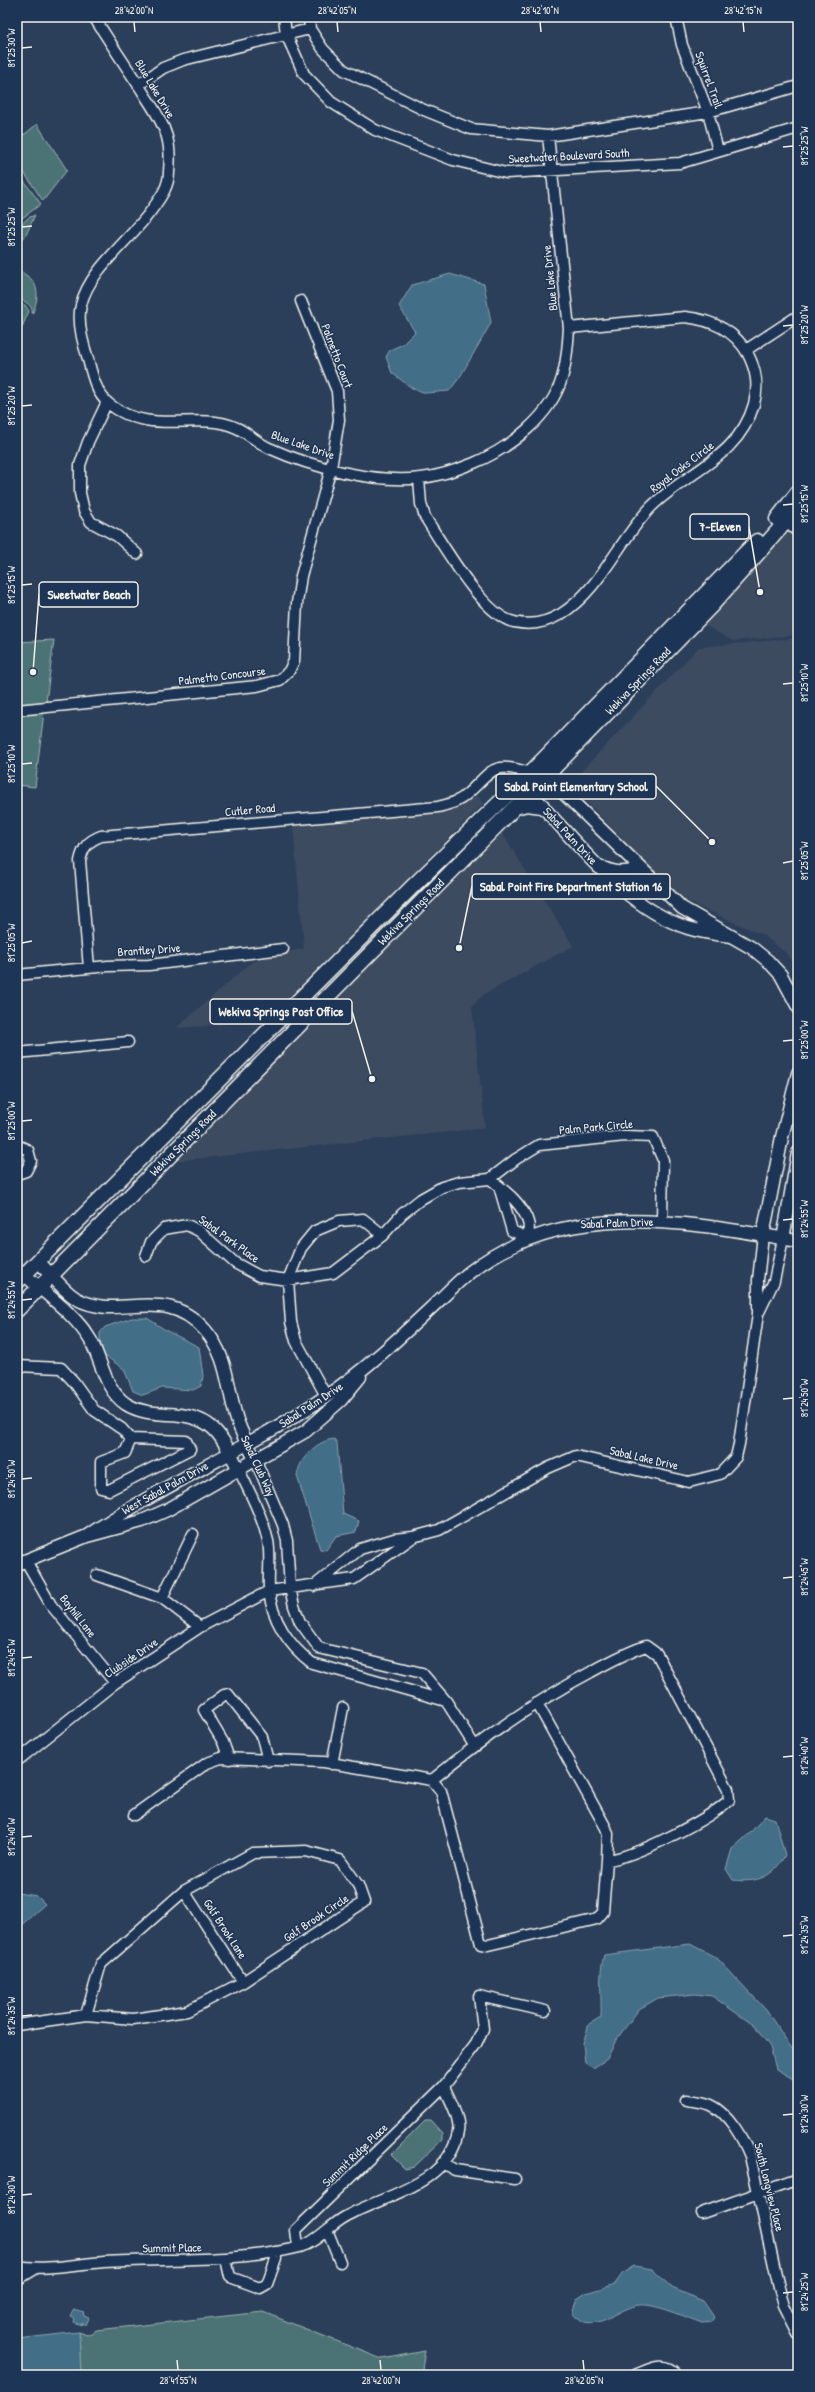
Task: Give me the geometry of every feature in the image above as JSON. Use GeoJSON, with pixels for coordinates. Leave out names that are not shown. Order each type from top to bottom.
{"type":"FeatureCollection","features":[{"type":"Feature","properties":{"kind":"main road","name":"Wekiva Springs Road"},"geometry":{"type":"LineString","coordinates":[[17,1310],[516,807],[712,605],[783,520],[798,492]]}},
{"type":"Feature","properties":{"kind":"main road","name":"Wekiva Springs Road"},"geometry":{"type":"LineString","coordinates":[[21,1279],[414,885],[530,773],[783,520],[798,508]]}},
{"type":"Feature","properties":{"kind":"main road"},"geometry":{"type":"LineString","coordinates":[[516,807],[526,804],[542,806]]}},
{"type":"Feature","properties":{"kind":"main road"},"geometry":{"type":"LineString","coordinates":[[414,885],[427,897]]}},
{"type":"Feature","properties":{"kind":"main road"},"geometry":{"type":"LineString","coordinates":[[332,967],[345,978]]}},
{"type":"Feature","properties":{"kind":"street","name":"Blue Lake Drive"},"geometry":{"type":"LineString","coordinates":[[94,17],[160,119],[167,138],[169,176],[164,192],[146,219],[97,274],[81,305],[81,325],[86,354],[96,386],[107,402],[122,413],[142,420],[162,423],[208,421],[224,424],[240,429],[268,448],[331,468],[388,478],[419,478],[442,474],[491,456],[535,422],[562,381],[567,358],[568,328],[548,136]]}},
{"type":"Feature","properties":{"kind":"street","name":"Sweetwater Boulevard South"},"geometry":{"type":"LineString","coordinates":[[284,17],[286,34],[304,74],[331,102],[374,130],[453,160],[506,173],[552,172],[680,163],[798,128]]}},
{"type":"Feature","properties":{"kind":"street","name":"Sweetwater Boulevard South"},"geometry":{"type":"LineString","coordinates":[[309,17],[310,29],[323,49],[344,70],[424,110],[471,129],[548,136],[708,112],[798,86]]}},
{"type":"Feature","properties":{"kind":"street","name":"Squirrel Trail"},"geometry":{"type":"LineString","coordinates":[[676,17],[682,45],[708,112],[718,151]]}},
{"type":"Feature","properties":{"kind":"street"},"geometry":{"type":"LineString","coordinates":[[138,84],[163,68],[183,60],[310,29]]}},
{"type":"Feature","properties":{"kind":"street","name":"Palmetto Court"},"geometry":{"type":"LineString","coordinates":[[302,301],[337,391],[339,420],[331,468]]}},
{"type":"Feature","properties":{"kind":"street"},"geometry":{"type":"LineString","coordinates":[[746,350],[798,316]]}},
{"type":"Feature","properties":{"kind":"street","name":"Royal Oaks Circle"},"geometry":{"type":"LineString","coordinates":[[419,478],[421,504],[424,517],[479,597],[497,613],[512,622],[527,624],[544,623],[562,614],[583,595],[629,532],[651,507],[674,487],[712,462],[737,440],[749,420],[756,396],[757,377],[746,350],[733,335],[718,325],[704,319],[685,318],[568,328]]}},
{"type":"Feature","properties":{"kind":"street"},"geometry":{"type":"LineString","coordinates":[[107,402],[88,442],[80,465],[80,493],[82,505],[91,522],[117,536],[137,554]]}},
{"type":"Feature","properties":{"kind":"street","name":"Palmetto Concourse"},"geometry":{"type":"LineString","coordinates":[[17,710],[257,686],[280,680],[289,671],[294,661],[297,603],[301,576],[331,468]]}},
{"type":"Feature","properties":{"kind":"street"},"geometry":{"type":"LineString","coordinates":[[783,520],[798,532]]}},
{"type":"Feature","properties":{"kind":"street","name":"Cutler Road"},"geometry":{"type":"LineString","coordinates":[[89,968],[80,860],[83,849],[91,840],[101,836],[438,807],[455,802],[466,795],[491,770],[511,767],[530,773]]}},
{"type":"Feature","properties":{"kind":"street"},"geometry":{"type":"LineString","coordinates":[[531,791],[530,773],[546,776]]}},
{"type":"Feature","properties":{"kind":"street","name":"Sabal Palm Drive"},"geometry":{"type":"LineString","coordinates":[[546,776],[640,870],[682,908],[752,948],[768,961],[781,975],[798,1007]]}},
{"type":"Feature","properties":{"kind":"street","name":"Sabal Palm Drive"},"geometry":{"type":"LineString","coordinates":[[531,791],[542,806],[624,891],[667,919],[689,928],[730,936]]}},
{"type":"Feature","properties":{"kind":"street"},"geometry":{"type":"LineString","coordinates":[[600,867],[613,873],[624,873],[640,870]]}},
{"type":"Feature","properties":{"kind":"street","name":"Brantley Drive"},"geometry":{"type":"LineString","coordinates":[[17,976],[89,968],[149,965],[283,949]]}},
{"type":"Feature","properties":{"kind":"street"},"geometry":{"type":"LineString","coordinates":[[17,1053],[128,1042]]}},
{"type":"Feature","properties":{"kind":"street"},"geometry":{"type":"LineString","coordinates":[[763,1235],[782,1137],[798,1073]]}},
{"type":"Feature","properties":{"kind":"street","name":"Palm Park Circle"},"geometry":{"type":"LineString","coordinates":[[490,1179],[516,1159],[539,1145],[625,1136],[653,1137],[663,1160],[662,1221]]}},
{"type":"Feature","properties":{"kind":"street"},"geometry":{"type":"LineString","coordinates":[[17,1145],[28,1150],[31,1161],[26,1171],[17,1174]]}},
{"type":"Feature","properties":{"kind":"street"},"geometry":{"type":"LineString","coordinates":[[783,1239],[798,1153]]}},
{"type":"Feature","properties":{"kind":"street"},"geometry":{"type":"LineString","coordinates":[[490,1179],[499,1186],[522,1209],[529,1223],[528,1238],[512,1231],[499,1186]]}},
{"type":"Feature","properties":{"kind":"street","name":"Sabal Park Place"},"geometry":{"type":"LineString","coordinates":[[146,1256],[151,1242],[164,1229],[187,1225],[198,1230],[235,1263],[259,1276],[288,1280],[333,1273],[383,1235],[402,1214],[442,1187],[459,1182],[490,1179]]}},
{"type":"Feature","properties":{"kind":"street"},"geometry":{"type":"LineString","coordinates":[[326,1396],[296,1341],[291,1322],[288,1280],[301,1248],[315,1231],[339,1221],[363,1219],[383,1235]]}},
{"type":"Feature","properties":{"kind":"street","name":"Sabal Palm Drive"},"geometry":{"type":"LineString","coordinates":[[239,1470],[306,1431],[341,1400],[372,1363],[470,1272],[528,1238],[570,1225],[607,1222],[662,1221],[798,1241]]}},
{"type":"Feature","properties":{"kind":"street","name":"Sabal Lake Drive"},"geometry":{"type":"LineString","coordinates":[[314,1586],[360,1549],[394,1539],[413,1537],[439,1530],[548,1468],[576,1456],[689,1482],[720,1474],[736,1457],[739,1444],[758,1314],[758,1280],[763,1235]]}},
{"type":"Feature","properties":{"kind":"street","name":"Sabal Lake Drive"},"geometry":{"type":"LineString","coordinates":[[758,1314],[774,1281],[783,1239]]}},
{"type":"Feature","properties":{"kind":"street","name":"Sabal Club Way"},"geometry":{"type":"LineString","coordinates":[[38,1261],[76,1298],[92,1305],[161,1305],[184,1311],[205,1330],[223,1358],[237,1419],[246,1443],[256,1461],[283,1525],[287,1541],[290,1588],[300,1622],[319,1648],[422,1673],[446,1701],[474,1744]]}},
{"type":"Feature","properties":{"kind":"street","name":"Sabal Club Way"},"geometry":{"type":"LineString","coordinates":[[21,1279],[40,1288],[76,1320],[91,1341],[108,1382],[126,1403],[147,1413],[182,1414],[201,1419],[215,1428],[239,1470],[264,1525],[268,1543],[269,1590],[276,1618],[287,1637],[299,1653],[312,1663],[446,1701]]}},
{"type":"Feature","properties":{"kind":"street","name":"Sabal Palm Drive"},"geometry":{"type":"LineString","coordinates":[[246,1443],[326,1396],[372,1363]]}},
{"type":"Feature","properties":{"kind":"street"},"geometry":{"type":"LineString","coordinates":[[17,1366],[61,1368],[74,1382],[94,1410],[122,1429],[131,1439],[186,1441],[190,1449],[109,1490],[101,1488],[101,1462],[125,1453],[131,1439]]}},
{"type":"Feature","properties":{"kind":"street","name":"West Sabal Palm Drive"},"geometry":{"type":"LineString","coordinates":[[87,1536],[125,1509],[246,1443]]}},
{"type":"Feature","properties":{"kind":"street","name":"West Sabal Palm Drive"},"geometry":{"type":"LineString","coordinates":[[22,1562],[87,1536],[142,1521],[167,1510],[239,1470]]}},
{"type":"Feature","properties":{"kind":"street"},"geometry":{"type":"LineString","coordinates":[[162,1598],[192,1534]]}},
{"type":"Feature","properties":{"kind":"street","name":"Sabal Lake Drive"},"geometry":{"type":"LineString","coordinates":[[269,1590],[314,1586],[354,1579],[413,1537]]}},
{"type":"Feature","properties":{"kind":"street","name":"Bayhill Lane"},"geometry":{"type":"LineString","coordinates":[[22,1562],[52,1605],[115,1683]]}},
{"type":"Feature","properties":{"kind":"street"},"geometry":{"type":"LineString","coordinates":[[97,1575],[162,1598],[200,1627]]}},
{"type":"Feature","properties":{"kind":"street","name":"Clubside Drive"},"geometry":{"type":"LineString","coordinates":[[17,1761],[115,1683],[200,1627],[269,1590]]}},
{"type":"Feature","properties":{"kind":"street"},"geometry":{"type":"LineString","coordinates":[[432,1780],[474,1744],[562,1687],[626,1653],[646,1646],[657,1654],[728,1789],[729,1800],[718,1810],[646,1848],[616,1860],[607,1860]]}},
{"type":"Feature","properties":{"kind":"street"},"geometry":{"type":"LineString","coordinates":[[229,1759],[223,1742],[204,1710],[224,1695],[228,1694],[262,1737],[268,1761]]}},
{"type":"Feature","properties":{"kind":"street"},"geometry":{"type":"LineString","coordinates":[[134,1815],[207,1763],[221,1758],[332,1764],[432,1780],[441,1791],[481,1944],[488,1946],[597,1919],[603,1912],[608,1834],[537,1703]]}},
{"type":"Feature","properties":{"kind":"street"},"geometry":{"type":"LineString","coordinates":[[332,1764],[343,1708]]}},
{"type":"Feature","properties":{"kind":"street","name":"Golf Brook Circle"},"geometry":{"type":"LineString","coordinates":[[17,2025],[86,2015],[133,2019],[187,2011],[243,1982],[364,1902],[358,1885],[340,1860],[306,1851],[253,1853],[184,1891],[101,1964],[86,2015]]}},
{"type":"Feature","properties":{"kind":"street","name":"Golf Brook Lane"},"geometry":{"type":"LineString","coordinates":[[184,1891],[243,1982]]}},
{"type":"Feature","properties":{"kind":"street","name":"Summit Ridge Place"},"geometry":{"type":"LineString","coordinates":[[303,2246],[296,2230],[444,2086],[476,2044],[482,2029],[479,1996],[545,2011]]}},
{"type":"Feature","properties":{"kind":"street"},"geometry":{"type":"LineString","coordinates":[[303,2246],[361,2208],[402,2194],[442,2163],[453,2147],[458,2131],[458,2122],[444,2086]]}},
{"type":"Feature","properties":{"kind":"street","name":"South Longview Place"},"geometry":{"type":"LineString","coordinates":[[686,2100],[711,2105],[731,2122],[743,2138],[750,2156],[783,2299],[798,2333]]}},
{"type":"Feature","properties":{"kind":"street"},"geometry":{"type":"LineString","coordinates":[[442,2163],[455,2170],[515,2179]]}},
{"type":"Feature","properties":{"kind":"street"},"geometry":{"type":"LineString","coordinates":[[702,2213],[798,2179]]}},
{"type":"Feature","properties":{"kind":"street"},"geometry":{"type":"LineString","coordinates":[[327,2230],[340,2262]]}},
{"type":"Feature","properties":{"kind":"street","name":"Summit Place"},"geometry":{"type":"LineString","coordinates":[[17,2266],[35,2269],[104,2262],[226,2259],[276,2252],[303,2246]]}},
{"type":"Feature","properties":{"kind":"street"},"geometry":{"type":"LineString","coordinates":[[226,2259],[230,2277],[260,2288],[267,2284],[276,2259],[276,2252]]}},
{"type":"Feature","properties":{"kind":"street","name":"Summit Place"},"geometry":{"type":"LineString","coordinates":[[17,2280],[35,2269]]}},
{"type":"Feature","properties":{"kind":"street"},"geometry":{"type":"LineString","coordinates":[[634,2375],[655,2366],[663,2366],[677,2375]]}},
{"type":"Feature","properties":{"kind":"shaded area"},"geometry":{"type":"Polygon","coordinates":[[[450,274],[484,284],[491,323],[460,377],[449,391],[426,393],[412,388],[392,373],[386,357],[390,350],[403,344],[415,332],[399,306],[412,285],[450,274]]]}},
{"type":"Feature","properties":{"kind":"shaded area"},"geometry":{"type":"Polygon","coordinates":[[[789,531],[798,538],[798,635],[733,641],[700,623],[789,531]]]}},
{"type":"Feature","properties":{"kind":"shaded area"},"geometry":{"type":"Polygon","coordinates":[[[798,638],[798,968],[787,954],[763,935],[693,904],[677,895],[575,790],[573,783],[575,778],[699,647],[798,638]]]}},
{"type":"Feature","properties":{"kind":"shaded area"},"geometry":{"type":"Polygon","coordinates":[[[478,796],[483,804],[265,1021],[176,1028],[252,962],[304,948],[293,824],[439,811],[478,796]]]}},
{"type":"Feature","properties":{"kind":"shaded area"},"geometry":{"type":"Polygon","coordinates":[[[502,833],[573,946],[483,995],[472,1006],[485,1128],[175,1161],[502,833]]]}},
{"type":"Feature","properties":{"kind":"shaded area"},"geometry":{"type":"Polygon","coordinates":[[[132,1318],[147,1318],[167,1331],[199,1347],[203,1376],[201,1386],[193,1390],[162,1388],[143,1395],[133,1391],[124,1369],[104,1355],[100,1341],[100,1333],[105,1327],[132,1318]]]}},
{"type":"Feature","properties":{"kind":"shaded area"},"geometry":{"type":"Polygon","coordinates":[[[334,1439],[337,1443],[343,1514],[359,1521],[356,1532],[336,1536],[326,1550],[320,1549],[297,1476],[301,1463],[315,1447],[327,1440],[334,1439]]]}},
{"type":"Feature","properties":{"kind":"shaded area"},"geometry":{"type":"Polygon","coordinates":[[[765,1816],[775,1819],[785,1855],[775,1869],[764,1877],[742,1881],[733,1880],[726,1869],[732,1849],[750,1833],[765,1816]]]}},
{"type":"Feature","properties":{"kind":"shaded area"},"geometry":{"type":"Polygon","coordinates":[[[17,1893],[37,1896],[45,1904],[17,1929],[17,1893]]]}},
{"type":"Feature","properties":{"kind":"shaded area"},"geometry":{"type":"Polygon","coordinates":[[[690,1944],[717,1958],[766,2010],[793,2050],[798,2054],[798,2082],[776,2069],[770,2047],[755,2026],[712,1996],[695,1994],[658,1998],[639,2009],[616,2040],[607,2059],[593,2068],[585,2063],[583,2043],[589,2024],[601,2017],[601,1978],[604,1955],[690,1944]]]}},
{"type":"Feature","properties":{"kind":"shaded area"},"geometry":{"type":"Polygon","coordinates":[[[634,2266],[652,2269],[672,2288],[703,2301],[714,2317],[711,2322],[702,2323],[667,2310],[646,2305],[637,2305],[628,2308],[602,2321],[593,2323],[585,2322],[574,2314],[573,2310],[577,2299],[586,2293],[615,2284],[623,2273],[634,2266]]]}},
{"type":"Feature","properties":{"kind":"shaded area"},"geometry":{"type":"Polygon","coordinates":[[[73,2310],[85,2313],[84,2316],[89,2318],[86,2325],[73,2322],[74,2318],[70,2316],[73,2310]]]}},
{"type":"Feature","properties":{"kind":"shaded area"},"geometry":{"type":"Polygon","coordinates":[[[79,2332],[81,2375],[17,2375],[17,2339],[79,2332]]]}},
{"type":"Feature","properties":{"kind":"green space"},"geometry":{"type":"Polygon","coordinates":[[[37,124],[67,170],[43,201],[23,171],[17,167],[17,136],[25,134],[37,124]]]}},
{"type":"Feature","properties":{"kind":"green space"},"geometry":{"type":"Polygon","coordinates":[[[17,172],[41,204],[17,222],[17,172]]]}},
{"type":"Feature","properties":{"kind":"green space"},"geometry":{"type":"Polygon","coordinates":[[[35,215],[26,235],[17,245],[17,228],[28,218],[35,215]]]}},
{"type":"Feature","properties":{"kind":"green space"},"geometry":{"type":"Polygon","coordinates":[[[17,267],[35,284],[37,300],[32,314],[30,306],[17,298],[17,267]]]}},
{"type":"Feature","properties":{"kind":"green space"},"geometry":{"type":"Polygon","coordinates":[[[17,302],[25,305],[29,311],[22,327],[17,332],[17,302]]]}},
{"type":"Feature","properties":{"kind":"green space"},"geometry":{"type":"Polygon","coordinates":[[[54,640],[46,702],[17,705],[17,642],[54,640]]]}},
{"type":"Feature","properties":{"kind":"green space"},"geometry":{"type":"Polygon","coordinates":[[[44,712],[35,787],[17,785],[17,714],[44,712]]]}},
{"type":"Feature","properties":{"kind":"green space"},"geometry":{"type":"Polygon","coordinates":[[[425,2121],[431,2121],[442,2133],[442,2140],[414,2167],[405,2169],[391,2155],[425,2121]]]}},
{"type":"Feature","properties":{"kind":"green space"},"geometry":{"type":"Polygon","coordinates":[[[263,2312],[382,2359],[425,2351],[421,2375],[81,2375],[79,2332],[87,2335],[97,2330],[263,2312]]]}},
{"type":"Feature","properties":{"kind":"place","name":"7-Eleven"},"geometry":{"type":"Point","coordinates":[760,592]}},
{"type":"Feature","properties":{"kind":"place","name":"Sweetwater Beach"},"geometry":{"type":"Point","coordinates":[33,672]}},
{"type":"Feature","properties":{"kind":"place","name":"Sabal Point Elementary School"},"geometry":{"type":"Point","coordinates":[712,842]}},
{"type":"Feature","properties":{"kind":"place","name":"Sabal Point Fire Department Station 16"},"geometry":{"type":"Point","coordinates":[459,948]}},
{"type":"Feature","properties":{"kind":"place","name":"Wekiva Springs Post Office"},"geometry":{"type":"Point","coordinates":[372,1079]}}]}
